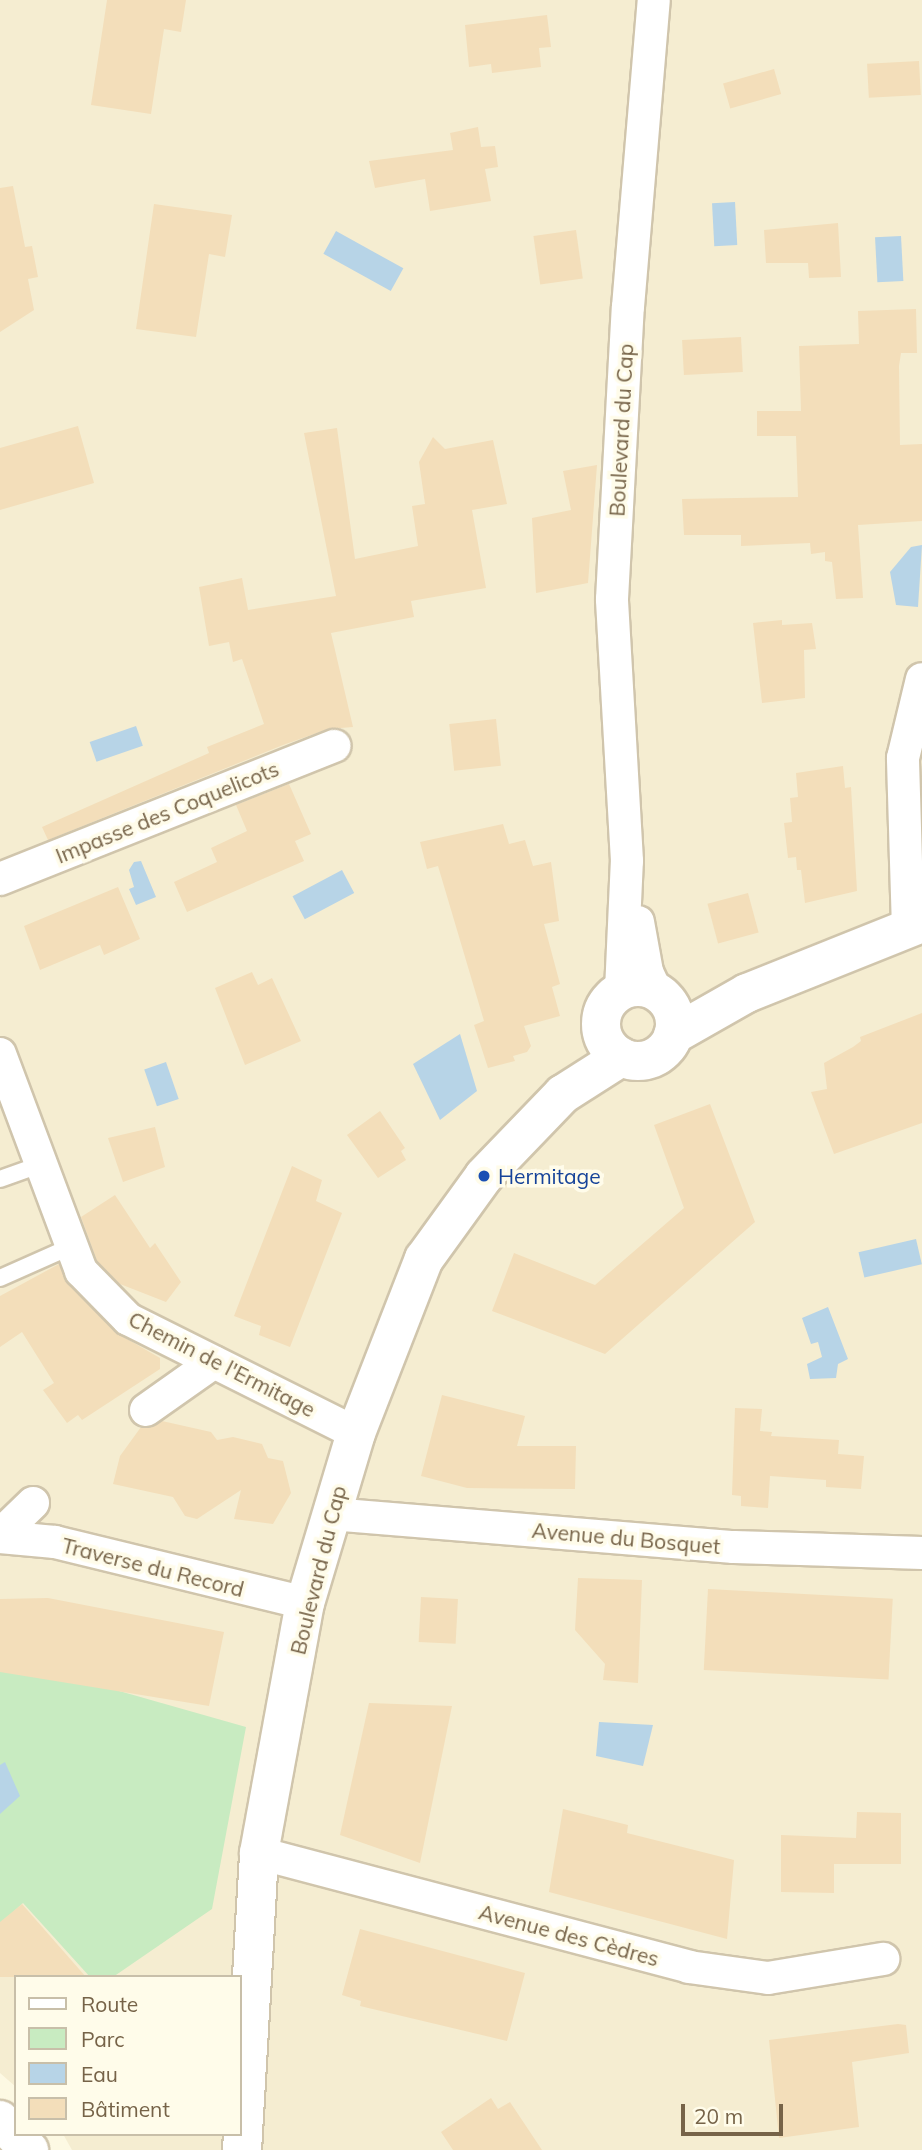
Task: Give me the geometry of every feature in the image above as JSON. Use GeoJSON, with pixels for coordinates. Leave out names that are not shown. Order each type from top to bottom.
{"type":"FeatureCollection","features":[{"type":"Feature","properties":{"kind":"street","name":"Boulevard du Cap"},"geometry":{"type":"LineString","coordinates":[[647,993],[627,861],[612,599],[628,307],[654,0]]}},
{"type":"Feature","properties":{"kind":"street"},"geometry":{"type":"LineString","coordinates":[[747,993],[647,993],[605,1007],[611,1043],[654,1058],[673,1035],[747,993],[915,926],[903,758],[922,678]]}},
{"type":"Feature","properties":{"kind":"street","name":"Impasse des Coquelicots"},"geometry":{"type":"LineString","coordinates":[[0,879],[335,746]]}},
{"type":"Feature","properties":{"kind":"street"},"geometry":{"type":"LineString","coordinates":[[647,993],[673,1008],[673,1035]]}},
{"type":"Feature","properties":{"kind":"street","name":"Boulevard du Cap"},"geometry":{"type":"LineString","coordinates":[[242,2150],[259,1853],[305,1604],[356,1433],[424,1259],[484,1176],[611,1043]]}},
{"type":"Feature","properties":{"kind":"street","name":"Chemin de l'Ermitage"},"geometry":{"type":"LineString","coordinates":[[0,1054],[39,1165],[81,1271],[128,1319],[356,1433]]}},
{"type":"Feature","properties":{"kind":"street"},"geometry":{"type":"LineString","coordinates":[[146,1410],[214,1362]]}},
{"type":"Feature","properties":{"kind":"street"},"geometry":{"type":"LineString","coordinates":[[0,1536],[33,1503]]}},
{"type":"Feature","properties":{"kind":"street","name":"Avenue du Bosquet"},"geometry":{"type":"LineString","coordinates":[[331,1514],[734,1547],[922,1553]]}},
{"type":"Feature","properties":{"kind":"street","name":"Traverse du Record"},"geometry":{"type":"LineString","coordinates":[[0,1536],[55,1542],[305,1604]]}},
{"type":"Feature","properties":{"kind":"street","name":"Avenue des Cèdres"},"geometry":{"type":"LineString","coordinates":[[259,1853],[689,1967],[768,1978],[883,1959]]}},
{"type":"Feature","properties":{"kind":"street"},"geometry":{"type":"LineString","coordinates":[[0,2120],[14,2136]]}},
{"type":"Feature","properties":{"kind":"lane"},"geometry":{"type":"LineString","coordinates":[[0,1179],[39,1165]]}},
{"type":"Feature","properties":{"kind":"lane"},"geometry":{"type":"LineString","coordinates":[[0,1278],[70,1247]]}},
{"type":"Feature","properties":{"kind":"shaded area"},"geometry":{"type":"Polygon","coordinates":[[[0,0],[922,0],[922,2150],[72,2150],[64,2136],[242,2136],[242,1975],[14,1975],[14,2085],[0,2073],[0,0]]]}},
{"type":"Feature","properties":{"kind":"green space"},"geometry":{"type":"Polygon","coordinates":[[[0,1671],[77,1679],[246,1727],[212,1909],[116,1975],[88,1975],[23,1903],[0,1924],[0,1671]]]}},
{"type":"Feature","properties":{"kind":"water"},"geometry":{"type":"Polygon","coordinates":[[[735,202],[737,245],[714,246],[712,203],[735,202]]]}},
{"type":"Feature","properties":{"kind":"water"},"geometry":{"type":"Polygon","coordinates":[[[336,231],[403,268],[391,291],[323,254],[336,231]]]}},
{"type":"Feature","properties":{"kind":"water"},"geometry":{"type":"Polygon","coordinates":[[[901,236],[903,281],[877,282],[875,237],[901,236]]]}},
{"type":"Feature","properties":{"kind":"water"},"geometry":{"type":"Polygon","coordinates":[[[922,545],[918,607],[896,605],[890,572],[911,547],[922,545]]]}},
{"type":"Feature","properties":{"kind":"water"},"geometry":{"type":"Polygon","coordinates":[[[136,726],[143,746],[97,762],[90,742],[136,726]]]}},
{"type":"Feature","properties":{"kind":"water"},"geometry":{"type":"Polygon","coordinates":[[[141,861],[156,897],[136,905],[129,889],[134,887],[129,870],[134,862],[141,861]]]}},
{"type":"Feature","properties":{"kind":"water"},"geometry":{"type":"Polygon","coordinates":[[[342,870],[354,893],[305,919],[293,896],[342,870]]]}},
{"type":"Feature","properties":{"kind":"water"},"geometry":{"type":"Polygon","coordinates":[[[460,1034],[477,1091],[440,1120],[413,1064],[460,1034]]]}},
{"type":"Feature","properties":{"kind":"water"},"geometry":{"type":"Polygon","coordinates":[[[166,1062],[179,1099],[157,1106],[144,1069],[166,1062]]]}},
{"type":"Feature","properties":{"kind":"water"},"geometry":{"type":"Polygon","coordinates":[[[916,1239],[922,1264],[864,1278],[859,1252],[916,1239]]]}},
{"type":"Feature","properties":{"kind":"water"},"geometry":{"type":"Polygon","coordinates":[[[828,1307],[848,1359],[838,1364],[836,1378],[810,1379],[807,1364],[822,1357],[818,1342],[811,1344],[802,1318],[828,1307]]]}},
{"type":"Feature","properties":{"kind":"water"},"geometry":{"type":"Polygon","coordinates":[[[599,1722],[653,1725],[643,1766],[596,1756],[599,1722]]]}},
{"type":"Feature","properties":{"kind":"water"},"geometry":{"type":"Polygon","coordinates":[[[5,1762],[20,1796],[0,1814],[0,1765],[5,1762]]]}},
{"type":"Feature","properties":{"kind":"building"},"geometry":{"type":"Polygon","coordinates":[[[107,0],[186,0],[181,32],[164,29],[151,114],[91,105],[107,0]]]}},
{"type":"Feature","properties":{"kind":"building"},"geometry":{"type":"Polygon","coordinates":[[[547,15],[551,47],[539,48],[541,67],[492,73],[491,64],[469,67],[465,25],[547,15]]]}},
{"type":"Feature","properties":{"kind":"building"},"geometry":{"type":"Polygon","coordinates":[[[919,61],[921,95],[869,98],[867,64],[919,61]]]}},
{"type":"Feature","properties":{"kind":"building"},"geometry":{"type":"Polygon","coordinates":[[[774,69],[781,94],[730,109],[723,84],[774,69]]]}},
{"type":"Feature","properties":{"kind":"building"},"geometry":{"type":"Polygon","coordinates":[[[478,127],[481,147],[495,146],[498,167],[485,169],[491,201],[430,211],[425,179],[375,188],[369,161],[453,150],[450,133],[478,127]]]}},
{"type":"Feature","properties":{"kind":"building"},"geometry":{"type":"Polygon","coordinates":[[[13,186],[25,247],[32,246],[38,277],[28,279],[34,310],[0,332],[0,188],[13,186]]]}},
{"type":"Feature","properties":{"kind":"building"},"geometry":{"type":"Polygon","coordinates":[[[154,204],[232,215],[225,257],[209,254],[196,337],[136,329],[154,204]]]}},
{"type":"Feature","properties":{"kind":"building"},"geometry":{"type":"Polygon","coordinates":[[[838,223],[841,277],[809,278],[808,263],[766,263],[764,230],[838,223]]]}},
{"type":"Feature","properties":{"kind":"building"},"geometry":{"type":"Polygon","coordinates":[[[576,230],[583,279],[540,285],[533,236],[576,230]]]}},
{"type":"Feature","properties":{"kind":"building"},"geometry":{"type":"Polygon","coordinates":[[[916,309],[917,353],[901,353],[899,366],[900,445],[922,444],[922,521],[858,525],[863,598],[836,599],[832,562],[825,561],[825,552],[811,554],[810,543],[741,546],[741,535],[684,535],[682,499],[798,497],[796,436],[757,436],[757,411],[801,411],[799,346],[859,344],[858,311],[916,309]]]}},
{"type":"Feature","properties":{"kind":"building"},"geometry":{"type":"Polygon","coordinates":[[[741,337],[743,372],[684,375],[682,340],[741,337]]]}},
{"type":"Feature","properties":{"kind":"building"},"geometry":{"type":"Polygon","coordinates":[[[78,426],[94,483],[0,510],[0,448],[78,426]]]}},
{"type":"Feature","properties":{"kind":"building"},"geometry":{"type":"Polygon","coordinates":[[[337,428],[355,559],[418,546],[412,506],[425,504],[419,462],[433,437],[445,449],[493,440],[507,504],[472,510],[486,588],[411,601],[414,617],[331,633],[353,727],[328,729],[283,745],[48,840],[42,827],[209,753],[207,747],[264,724],[242,659],[233,662],[229,642],[209,646],[199,587],[242,578],[248,610],[336,596],[304,433],[337,428]]]}},
{"type":"Feature","properties":{"kind":"building"},"geometry":{"type":"Polygon","coordinates":[[[597,465],[588,583],[536,593],[532,518],[571,510],[563,471],[597,465]]]}},
{"type":"Feature","properties":{"kind":"building"},"geometry":{"type":"Polygon","coordinates":[[[782,620],[782,625],[812,623],[816,649],[804,650],[805,698],[762,703],[753,623],[782,620]]]}},
{"type":"Feature","properties":{"kind":"building"},"geometry":{"type":"Polygon","coordinates":[[[496,719],[501,766],[454,771],[449,724],[496,719]]]}},
{"type":"Feature","properties":{"kind":"building"},"geometry":{"type":"Polygon","coordinates":[[[843,766],[845,788],[851,787],[857,891],[805,903],[801,870],[797,870],[796,857],[788,858],[784,823],[792,822],[790,798],[798,797],[796,773],[843,766]]]}},
{"type":"Feature","properties":{"kind":"building"},"geometry":{"type":"Polygon","coordinates":[[[289,784],[311,834],[295,841],[304,861],[187,912],[174,882],[217,862],[211,848],[247,831],[236,805],[289,784]]]}},
{"type":"Feature","properties":{"kind":"building"},"geometry":{"type":"Polygon","coordinates":[[[503,824],[509,844],[525,840],[533,866],[551,862],[559,921],[544,924],[560,984],[552,987],[560,1016],[524,1026],[531,1046],[527,1052],[513,1056],[515,1061],[488,1068],[474,1025],[484,1021],[438,866],[427,869],[420,842],[503,824]]]}},
{"type":"Feature","properties":{"kind":"building"},"geometry":{"type":"Polygon","coordinates":[[[118,887],[140,939],[104,955],[100,945],[40,970],[24,926],[118,887]]]}},
{"type":"Feature","properties":{"kind":"building"},"geometry":{"type":"Polygon","coordinates":[[[748,893],[759,933],[718,943],[707,904],[748,893]]]}},
{"type":"Feature","properties":{"kind":"building"},"geometry":{"type":"Polygon","coordinates":[[[252,972],[258,985],[272,978],[301,1041],[245,1065],[215,988],[252,972]]]}},
{"type":"Feature","properties":{"kind":"building"},"geometry":{"type":"Polygon","coordinates":[[[922,1013],[922,1123],[834,1154],[811,1092],[827,1089],[824,1063],[853,1047],[861,1041],[860,1037],[922,1013]]]}},
{"type":"Feature","properties":{"kind":"building"},"geometry":{"type":"Polygon","coordinates":[[[710,1104],[755,1222],[605,1354],[492,1311],[514,1253],[595,1285],[684,1208],[654,1125],[710,1104]]]}},
{"type":"Feature","properties":{"kind":"building"},"geometry":{"type":"Polygon","coordinates":[[[380,1111],[405,1148],[401,1151],[406,1160],[378,1178],[347,1135],[380,1111]]]}},
{"type":"Feature","properties":{"kind":"building"},"geometry":{"type":"Polygon","coordinates":[[[155,1127],[165,1167],[123,1182],[108,1138],[155,1127]]]}},
{"type":"Feature","properties":{"kind":"building"},"geometry":{"type":"Polygon","coordinates":[[[292,1166],[322,1180],[316,1201],[342,1213],[290,1347],[259,1335],[261,1326],[234,1316],[292,1166]]]}},
{"type":"Feature","properties":{"kind":"building"},"geometry":{"type":"Polygon","coordinates":[[[115,1195],[150,1248],[155,1243],[181,1282],[166,1302],[120,1284],[97,1261],[81,1217],[115,1195]]]}},
{"type":"Feature","properties":{"kind":"building"},"geometry":{"type":"Polygon","coordinates":[[[59,1264],[68,1284],[115,1332],[160,1358],[160,1369],[82,1420],[78,1415],[67,1423],[43,1390],[54,1383],[22,1332],[0,1347],[0,1296],[59,1264]]]}},
{"type":"Feature","properties":{"kind":"building"},"geometry":{"type":"Polygon","coordinates":[[[442,1395],[525,1416],[517,1446],[576,1446],[575,1489],[467,1488],[421,1476],[442,1395]]]}},
{"type":"Feature","properties":{"kind":"building"},"geometry":{"type":"Polygon","coordinates":[[[735,1408],[762,1409],[760,1431],[772,1432],[771,1436],[839,1440],[838,1454],[864,1456],[861,1489],[826,1487],[826,1480],[770,1476],[768,1508],[741,1506],[741,1496],[732,1495],[735,1408]]]}},
{"type":"Feature","properties":{"kind":"building"},"geometry":{"type":"Polygon","coordinates":[[[162,1421],[211,1432],[217,1440],[233,1437],[262,1444],[268,1458],[283,1461],[291,1493],[273,1524],[234,1519],[241,1490],[197,1519],[185,1516],[173,1497],[113,1484],[120,1456],[141,1427],[162,1421]]]}},
{"type":"Feature","properties":{"kind":"building"},"geometry":{"type":"Polygon","coordinates":[[[578,1578],[642,1580],[638,1683],[603,1680],[605,1664],[575,1630],[578,1578]]]}},
{"type":"Feature","properties":{"kind":"building"},"geometry":{"type":"Polygon","coordinates":[[[708,1589],[893,1599],[889,1680],[704,1670],[708,1589]]]}},
{"type":"Feature","properties":{"kind":"building"},"geometry":{"type":"Polygon","coordinates":[[[421,1597],[458,1599],[456,1644],[419,1642],[421,1597]]]}},
{"type":"Feature","properties":{"kind":"building"},"geometry":{"type":"Polygon","coordinates":[[[48,1598],[224,1632],[209,1706],[0,1672],[0,1599],[48,1598]]]}},
{"type":"Feature","properties":{"kind":"building"},"geometry":{"type":"Polygon","coordinates":[[[369,1703],[452,1706],[420,1863],[340,1835],[369,1703]]]}},
{"type":"Feature","properties":{"kind":"building"},"geometry":{"type":"Polygon","coordinates":[[[563,1809],[628,1825],[627,1833],[734,1860],[727,1939],[549,1892],[563,1809]]]}},
{"type":"Feature","properties":{"kind":"building"},"geometry":{"type":"Polygon","coordinates":[[[857,1812],[901,1813],[901,1864],[834,1864],[834,1893],[781,1892],[781,1835],[856,1838],[857,1812]]]}},
{"type":"Feature","properties":{"kind":"building"},"geometry":{"type":"Polygon","coordinates":[[[22,1904],[84,1975],[0,1977],[0,1922],[22,1904]]]}},
{"type":"Feature","properties":{"kind":"building"},"geometry":{"type":"Polygon","coordinates":[[[360,1929],[525,1973],[507,2041],[360,2006],[361,2001],[342,1995],[360,1929]]]}},
{"type":"Feature","properties":{"kind":"building"},"geometry":{"type":"Polygon","coordinates":[[[906,2025],[909,2053],[852,2062],[859,2127],[779,2138],[769,2040],[906,2025]]]}},
{"type":"Feature","properties":{"kind":"building"},"geometry":{"type":"Polygon","coordinates":[[[491,2098],[498,2109],[510,2102],[542,2150],[453,2150],[441,2132],[491,2098]]]}},
{"type":"Feature","properties":{"kind":"place","name":"Hermitage"},"geometry":{"type":"Point","coordinates":[484,1176]}}]}
